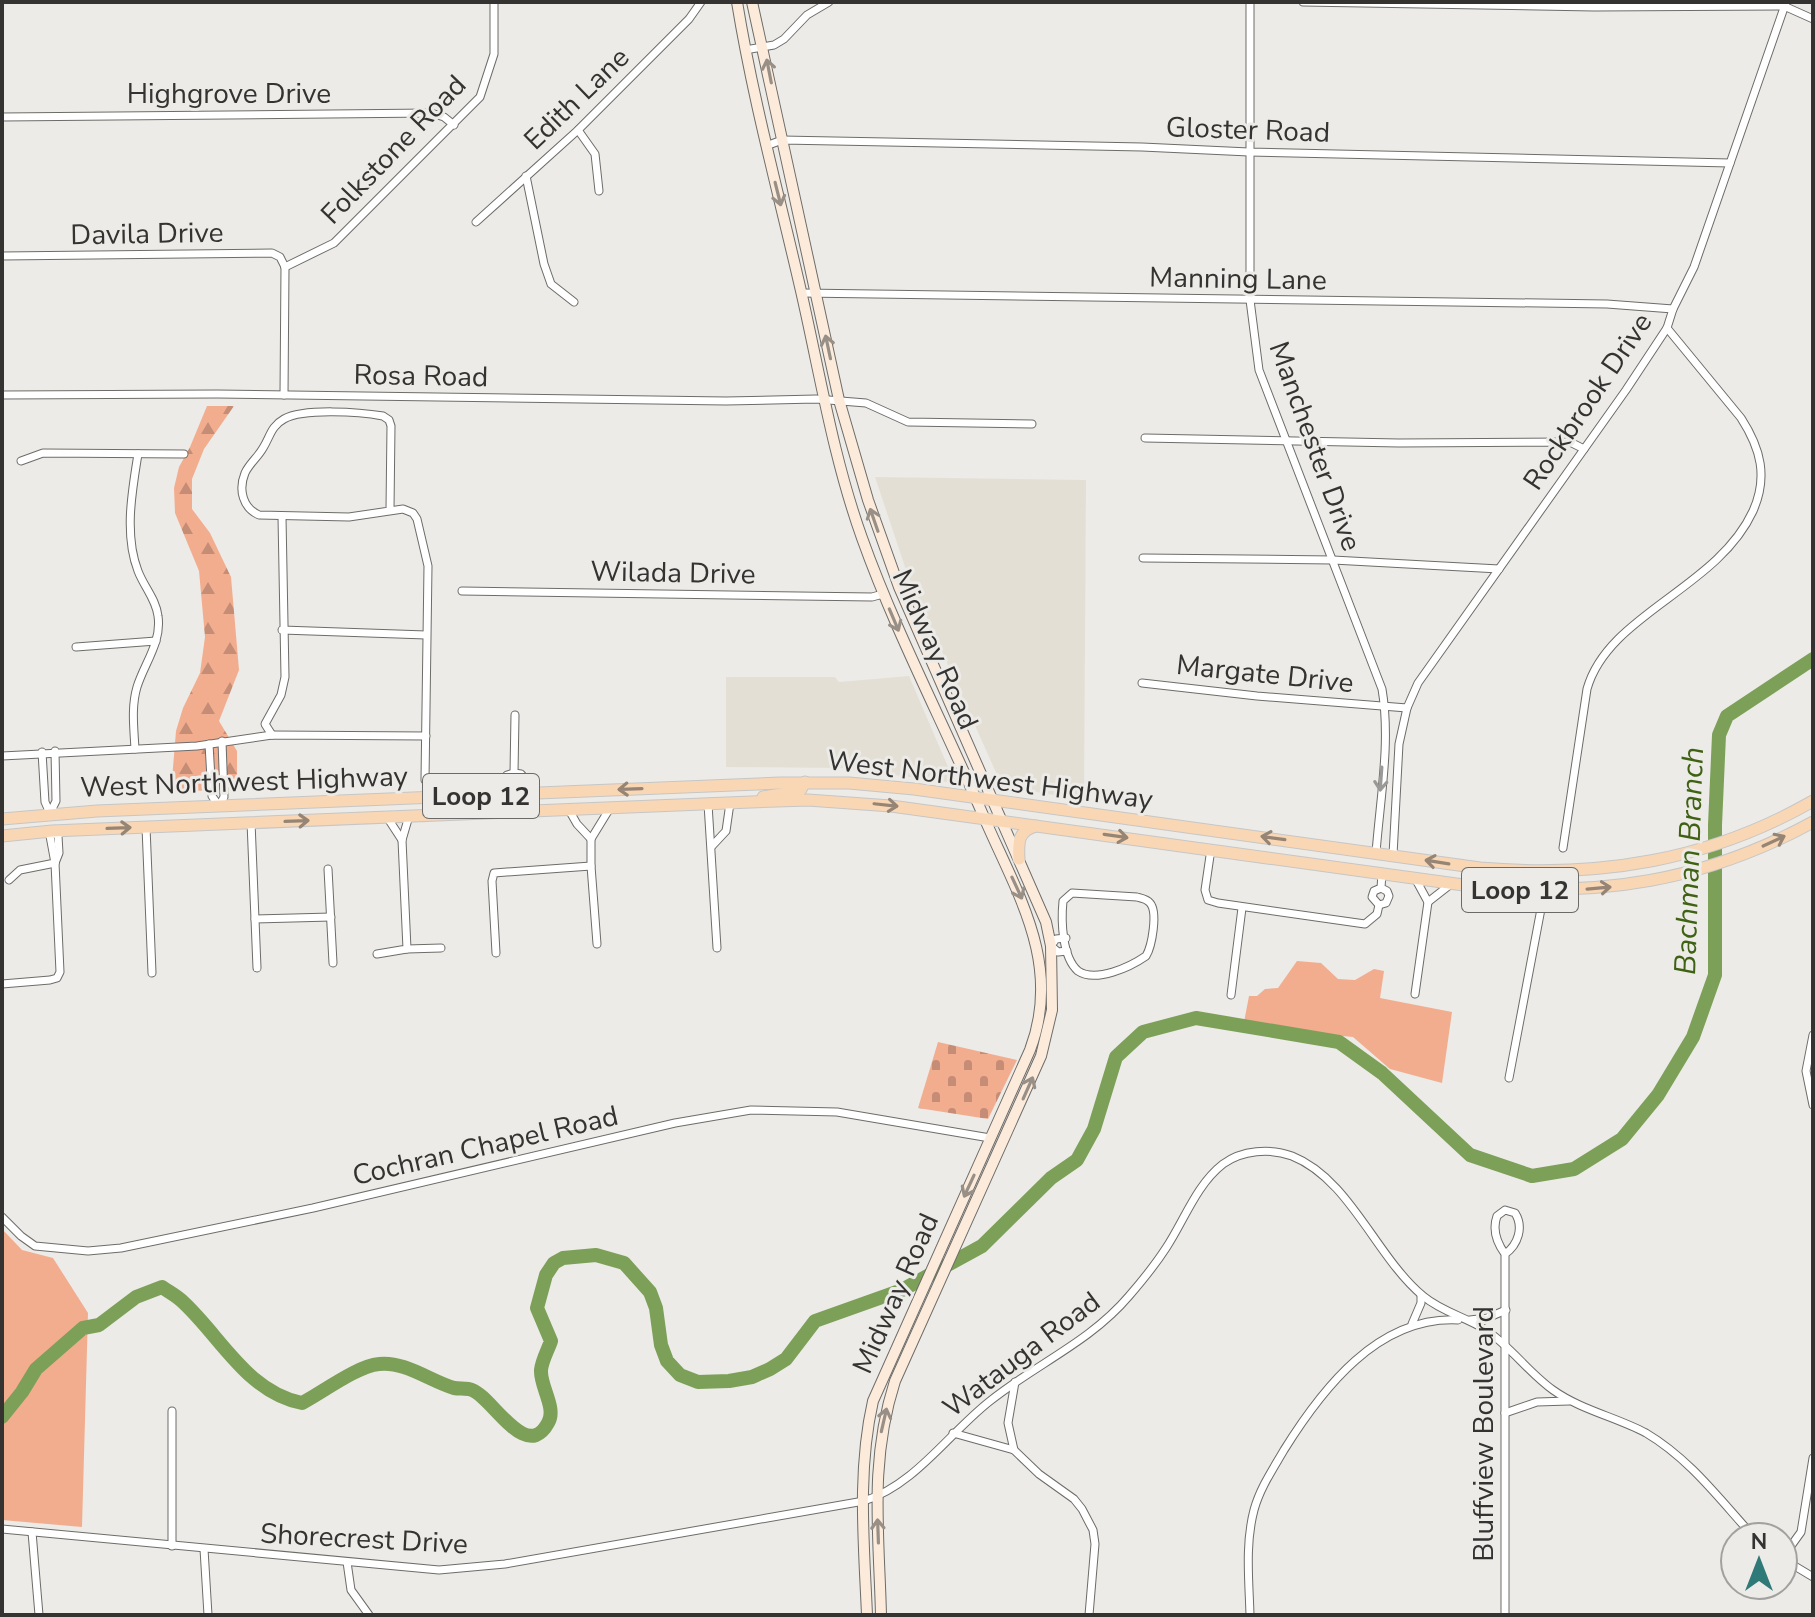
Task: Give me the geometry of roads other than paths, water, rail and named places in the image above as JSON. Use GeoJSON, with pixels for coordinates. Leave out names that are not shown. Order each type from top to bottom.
{"type":"FeatureCollection","features":[{"type":"Feature","properties":{"kind":"main road","name":"Midway Road"},"geometry":{"type":"LineString","coordinates":[[737,2],[823,400],[850,501],[883,594],[1026,910],[1042,981],[1038,1026],[873,1401],[865,1444],[867,1615]]}},
{"type":"Feature","properties":{"kind":"main road","name":"Midway Road"},"geometry":{"type":"LineString","coordinates":[[752,2],[839,400],[868,500],[899,587],[1046,922],[1051,946],[1052,1010],[1048,1033],[1032,1079],[895,1381],[887,1407],[877,1464],[881,1615]]}},
{"type":"Feature","properties":{"kind":"main road"},"geometry":{"type":"LineString","coordinates":[[883,594],[899,587]]}},
{"type":"Feature","properties":{"kind":"main road"},"geometry":{"type":"LineString","coordinates":[[921,681],[937,674]]}},
{"type":"Feature","properties":{"kind":"main road"},"geometry":{"type":"LineString","coordinates":[[751,802],[779,792],[800,791],[805,782]]}},
{"type":"Feature","properties":{"kind":"main road","name":"West Northwest Highway"},"geometry":{"type":"LineString","coordinates":[[2,819],[50,813],[805,782],[869,784],[1480,868],[1548,872],[1607,869],[1674,857],[1755,831],[1813,801]]}},
{"type":"Feature","properties":{"kind":"main road"},"geometry":{"type":"LineString","coordinates":[[708,787],[708,804]]}},
{"type":"Feature","properties":{"kind":"main road","name":"West Northwest Highway"},"geometry":{"type":"LineString","coordinates":[[2,836],[251,822],[751,802],[848,801],[984,817],[1453,883],[1544,891],[1608,888],[1658,879],[1733,857],[1813,822]]}},
{"type":"Feature","properties":{"kind":"main road"},"geometry":{"type":"LineString","coordinates":[[219,806],[219,824]]}},
{"type":"Feature","properties":{"kind":"main road"},"geometry":{"type":"LineString","coordinates":[[50,813],[52,831]]}},
{"type":"Feature","properties":{"kind":"main road"},"geometry":{"type":"LineString","coordinates":[[1019,859],[1020,836],[1026,829],[1039,825]]}},
{"type":"Feature","properties":{"kind":"main road"},"geometry":{"type":"LineString","coordinates":[[1376,853],[1382,873]]}},
{"type":"Feature","properties":{"kind":"main road"},"geometry":{"type":"LineString","coordinates":[[1382,873],[1393,855]]}},
{"type":"Feature","properties":{"kind":"main road"},"geometry":{"type":"LineString","coordinates":[[1037,948],[1051,946]]}},
{"type":"Feature","properties":{"kind":"main road"},"geometry":{"type":"LineString","coordinates":[[990,1138],[1003,1142]]}},
{"type":"Feature","properties":{"kind":"street","name":"Folkstone Road"},"geometry":{"type":"LineString","coordinates":[[285,267],[334,243],[480,97],[494,54],[494,2]]}},
{"type":"Feature","properties":{"kind":"street","name":"Edith Lane"},"geometry":{"type":"LineString","coordinates":[[476,222],[578,130],[689,19],[701,2]]}},
{"type":"Feature","properties":{"kind":"street"},"geometry":{"type":"LineString","coordinates":[[745,50],[774,45],[807,15],[829,2]]}},
{"type":"Feature","properties":{"kind":"street","name":"Manchester Drive"},"geometry":{"type":"LineString","coordinates":[[1250,2],[1250,300],[1259,370],[1374,666],[1384,706]]}},
{"type":"Feature","properties":{"kind":"street"},"geometry":{"type":"LineString","coordinates":[[1303,2],[1594,7],[1783,3],[1813,19]]}},
{"type":"Feature","properties":{"kind":"street","name":"Rockbrook Drive"},"geometry":{"type":"LineString","coordinates":[[1393,855],[1398,756],[1407,708],[1418,683],[1667,328],[1694,267],[1783,3]]}},
{"type":"Feature","properties":{"kind":"street","name":"Highgrove Drive"},"geometry":{"type":"LineString","coordinates":[[2,117],[431,113],[444,117],[454,125]]}},
{"type":"Feature","properties":{"kind":"street"},"geometry":{"type":"LineString","coordinates":[[578,130],[595,154],[599,191]]}},
{"type":"Feature","properties":{"kind":"street","name":"Gloster Road"},"geometry":{"type":"LineString","coordinates":[[766,146],[782,140],[1730,163]]}},
{"type":"Feature","properties":{"kind":"street"},"geometry":{"type":"LineString","coordinates":[[526,176],[551,284],[574,302]]}},
{"type":"Feature","properties":{"kind":"street","name":"Davila Drive"},"geometry":{"type":"LineString","coordinates":[[2,256],[272,253],[280,257],[285,267]]}},
{"type":"Feature","properties":{"kind":"street"},"geometry":{"type":"LineString","coordinates":[[284,395],[285,267]]}},
{"type":"Feature","properties":{"kind":"street","name":"Manning Lane"},"geometry":{"type":"LineString","coordinates":[[802,293],[1607,304],[1673,309]]}},
{"type":"Feature","properties":{"kind":"street"},"geometry":{"type":"LineString","coordinates":[[1563,848],[1587,689],[1600,658],[1627,631],[1731,547],[1748,522],[1759,492],[1762,462],[1752,434],[1667,328]]}},
{"type":"Feature","properties":{"kind":"street","name":"Rosa Road"},"geometry":{"type":"LineString","coordinates":[[2,395],[839,400],[866,403],[908,422],[1032,424]]}},
{"type":"Feature","properties":{"kind":"street"},"geometry":{"type":"LineString","coordinates":[[390,509],[389,420],[383,416],[306,413],[287,417],[274,426],[243,479],[244,504],[248,510],[259,515],[349,517],[390,509],[413,513],[428,566],[425,780]]}},
{"type":"Feature","properties":{"kind":"street"},"geometry":{"type":"LineString","coordinates":[[1145,438],[1286,442],[1570,442],[1584,449]]}},
{"type":"Feature","properties":{"kind":"street"},"geometry":{"type":"LineString","coordinates":[[21,461],[43,453],[184,454]]}},
{"type":"Feature","properties":{"kind":"street"},"geometry":{"type":"LineString","coordinates":[[135,749],[136,689],[156,641],[158,616],[138,574],[133,551],[131,522],[138,454]]}},
{"type":"Feature","properties":{"kind":"street"},"geometry":{"type":"LineString","coordinates":[[272,735],[265,724],[281,695],[285,677],[282,517]]}},
{"type":"Feature","properties":{"kind":"street"},"geometry":{"type":"LineString","coordinates":[[1143,558],[1333,560],[1499,569]]}},
{"type":"Feature","properties":{"kind":"street","name":"Wilada Drive"},"geometry":{"type":"LineString","coordinates":[[462,591],[872,597],[883,594]]}},
{"type":"Feature","properties":{"kind":"street"},"geometry":{"type":"LineString","coordinates":[[282,630],[426,635]]}},
{"type":"Feature","properties":{"kind":"street"},"geometry":{"type":"LineString","coordinates":[[76,647],[156,641]]}},
{"type":"Feature","properties":{"kind":"street","name":"Margate Drive"},"geometry":{"type":"LineString","coordinates":[[1142,683],[1384,706]]}},
{"type":"Feature","properties":{"kind":"street"},"geometry":{"type":"LineString","coordinates":[[1376,853],[1384,706],[1407,708]]}},
{"type":"Feature","properties":{"kind":"street"},"geometry":{"type":"LineString","coordinates":[[514,773],[515,715]]}},
{"type":"Feature","properties":{"kind":"street"},"geometry":{"type":"LineString","coordinates":[[2,756],[209,744],[272,735],[426,736]]}},
{"type":"Feature","properties":{"kind":"street"},"geometry":{"type":"LineString","coordinates":[[209,744],[212,796],[219,806],[224,797],[222,741]]}},
{"type":"Feature","properties":{"kind":"street"},"geometry":{"type":"LineString","coordinates":[[50,813],[56,801],[55,751]]}},
{"type":"Feature","properties":{"kind":"street"},"geometry":{"type":"LineString","coordinates":[[42,752],[45,802],[50,813]]}},
{"type":"Feature","properties":{"kind":"street"},"geometry":{"type":"LineString","coordinates":[[488,796],[507,775],[514,773],[521,774],[539,794]]}},
{"type":"Feature","properties":{"kind":"street"},"geometry":{"type":"LineString","coordinates":[[712,846],[726,831],[730,803]]}},
{"type":"Feature","properties":{"kind":"street"},"geometry":{"type":"LineString","coordinates":[[708,804],[717,948]]}},
{"type":"Feature","properties":{"kind":"street"},"geometry":{"type":"LineString","coordinates":[[597,944],[591,839],[610,808]]}},
{"type":"Feature","properties":{"kind":"street"},"geometry":{"type":"LineString","coordinates":[[569,810],[591,839]]}},
{"type":"Feature","properties":{"kind":"street"},"geometry":{"type":"LineString","coordinates":[[407,949],[402,840],[409,816]]}},
{"type":"Feature","properties":{"kind":"street"},"geometry":{"type":"LineString","coordinates":[[387,817],[402,840]]}},
{"type":"Feature","properties":{"kind":"street"},"geometry":{"type":"LineString","coordinates":[[251,822],[257,968]]}},
{"type":"Feature","properties":{"kind":"street"},"geometry":{"type":"LineString","coordinates":[[146,827],[152,973]]}},
{"type":"Feature","properties":{"kind":"street"},"geometry":{"type":"LineString","coordinates":[[2,984],[57,978],[60,966],[52,831]]}},
{"type":"Feature","properties":{"kind":"street"},"geometry":{"type":"LineString","coordinates":[[1211,849],[1205,890],[1208,900],[1242,908],[1365,924],[1377,914],[1379,905],[1374,902],[1372,894],[1381,888],[1382,873]]}},
{"type":"Feature","properties":{"kind":"street"},"geometry":{"type":"LineString","coordinates":[[9,880],[20,870],[55,863]]}},
{"type":"Feature","properties":{"kind":"street"},"geometry":{"type":"LineString","coordinates":[[496,953],[494,873],[591,866]]}},
{"type":"Feature","properties":{"kind":"street"},"geometry":{"type":"LineString","coordinates":[[328,869],[333,963]]}},
{"type":"Feature","properties":{"kind":"street"},"geometry":{"type":"LineString","coordinates":[[1509,1078],[1548,872]]}},
{"type":"Feature","properties":{"kind":"street"},"geometry":{"type":"LineString","coordinates":[[1415,878],[1428,902],[1415,994]]}},
{"type":"Feature","properties":{"kind":"street"},"geometry":{"type":"LineString","coordinates":[[1428,902],[1453,883]]}},
{"type":"Feature","properties":{"kind":"street"},"geometry":{"type":"LineString","coordinates":[[1072,893],[1137,897],[1146,900],[1153,908],[1150,950],[1139,961],[1094,976],[1083,975],[1073,967],[1066,938],[1063,901],[1072,893]]}},
{"type":"Feature","properties":{"kind":"street"},"geometry":{"type":"LineString","coordinates":[[1231,995],[1242,908]]}},
{"type":"Feature","properties":{"kind":"street"},"geometry":{"type":"LineString","coordinates":[[255,919],[331,917]]}},
{"type":"Feature","properties":{"kind":"street"},"geometry":{"type":"LineString","coordinates":[[1066,938],[1056,939],[1051,946],[1058,952],[1067,951]]}},
{"type":"Feature","properties":{"kind":"street"},"geometry":{"type":"LineString","coordinates":[[377,954],[441,948]]}},
{"type":"Feature","properties":{"kind":"street"},"geometry":{"type":"LineString","coordinates":[[1813,1035],[1806,1071],[1813,1105]]}},
{"type":"Feature","properties":{"kind":"street","name":"Cochran Chapel Road"},"geometry":{"type":"LineString","coordinates":[[2,1217],[35,1246],[88,1251],[121,1248],[313,1208],[675,1123],[751,1110],[837,1112],[990,1138]]}},
{"type":"Feature","properties":{"kind":"street","name":"Watauga Road"},"geometry":{"type":"LineString","coordinates":[[864,1501],[903,1481],[953,1433],[1015,1382],[1075,1345],[1115,1312],[1166,1248],[1205,1182],[1223,1164],[1243,1154],[1265,1152],[1290,1156],[1324,1176],[1421,1295],[1487,1331],[1536,1377],[1570,1401]]}},
{"type":"Feature","properties":{"kind":"street","name":"Bluffview Boulevard"},"geometry":{"type":"LineString","coordinates":[[1505,1254],[1515,1244],[1520,1225],[1515,1213],[1505,1210],[1497,1216],[1494,1226],[1505,1254],[1505,1615]]}},
{"type":"Feature","properties":{"kind":"street"},"geometry":{"type":"LineString","coordinates":[[1412,1324],[1419,1310],[1421,1295]]}},
{"type":"Feature","properties":{"kind":"street"},"geometry":{"type":"LineString","coordinates":[[1250,1615],[1250,1529],[1263,1486],[1303,1419],[1330,1383],[1363,1355],[1412,1324],[1487,1318],[1506,1310]]}},
{"type":"Feature","properties":{"kind":"street"},"geometry":{"type":"LineString","coordinates":[[1014,1450],[1008,1423],[1015,1382]]}},
{"type":"Feature","properties":{"kind":"street"},"geometry":{"type":"LineString","coordinates":[[1505,1413],[1537,1402],[1570,1401],[1630,1425],[1666,1446],[1702,1478],[1740,1521]]}},
{"type":"Feature","properties":{"kind":"street"},"geometry":{"type":"LineString","coordinates":[[172,1411],[172,1546]]}},
{"type":"Feature","properties":{"kind":"street"},"geometry":{"type":"LineString","coordinates":[[953,1433],[1014,1450],[1039,1474],[1074,1499],[1093,1530],[1095,1555],[1089,1615]]}},
{"type":"Feature","properties":{"kind":"street"},"geometry":{"type":"LineString","coordinates":[[1799,1535],[1813,1458]]}},
{"type":"Feature","properties":{"kind":"street","name":"Shorecrest Drive"},"geometry":{"type":"LineString","coordinates":[[2,1529],[439,1570],[656,1539],[864,1501]]}},
{"type":"Feature","properties":{"kind":"street"},"geometry":{"type":"LineString","coordinates":[[32,1532],[39,1615]]}},
{"type":"Feature","properties":{"kind":"street"},"geometry":{"type":"LineString","coordinates":[[204,1549],[208,1615]]}},
{"type":"Feature","properties":{"kind":"street"},"geometry":{"type":"LineString","coordinates":[[347,1562],[351,1590],[369,1615]]}},
{"type":"Feature","properties":{"kind":"waterway","name":"Bachman Branch"},"geometry":{"type":"LineString","coordinates":[[2,1417],[36,1369],[83,1328],[99,1325],[136,1297],[162,1287],[183,1302],[250,1375],[283,1397],[302,1403],[361,1369],[389,1364],[408,1368],[454,1388],[472,1390],[509,1424],[530,1436],[539,1433],[548,1423],[551,1411],[541,1370],[551,1341],[537,1308],[546,1275],[554,1263],[563,1258],[596,1255],[624,1263],[650,1292],[656,1308],[661,1345],[667,1361],[680,1375],[698,1382],[752,1377],[786,1359],[815,1321],[902,1290],[982,1246],[1051,1178],[1077,1160],[1094,1129],[1116,1057],[1143,1032],[1196,1018],[1339,1042],[1382,1073],[1470,1155],[1532,1176],[1574,1169],[1622,1139],[1658,1095],[1693,1037],[1715,975],[1715,825],[1719,735],[1727,716],[1813,659]]}}]}
